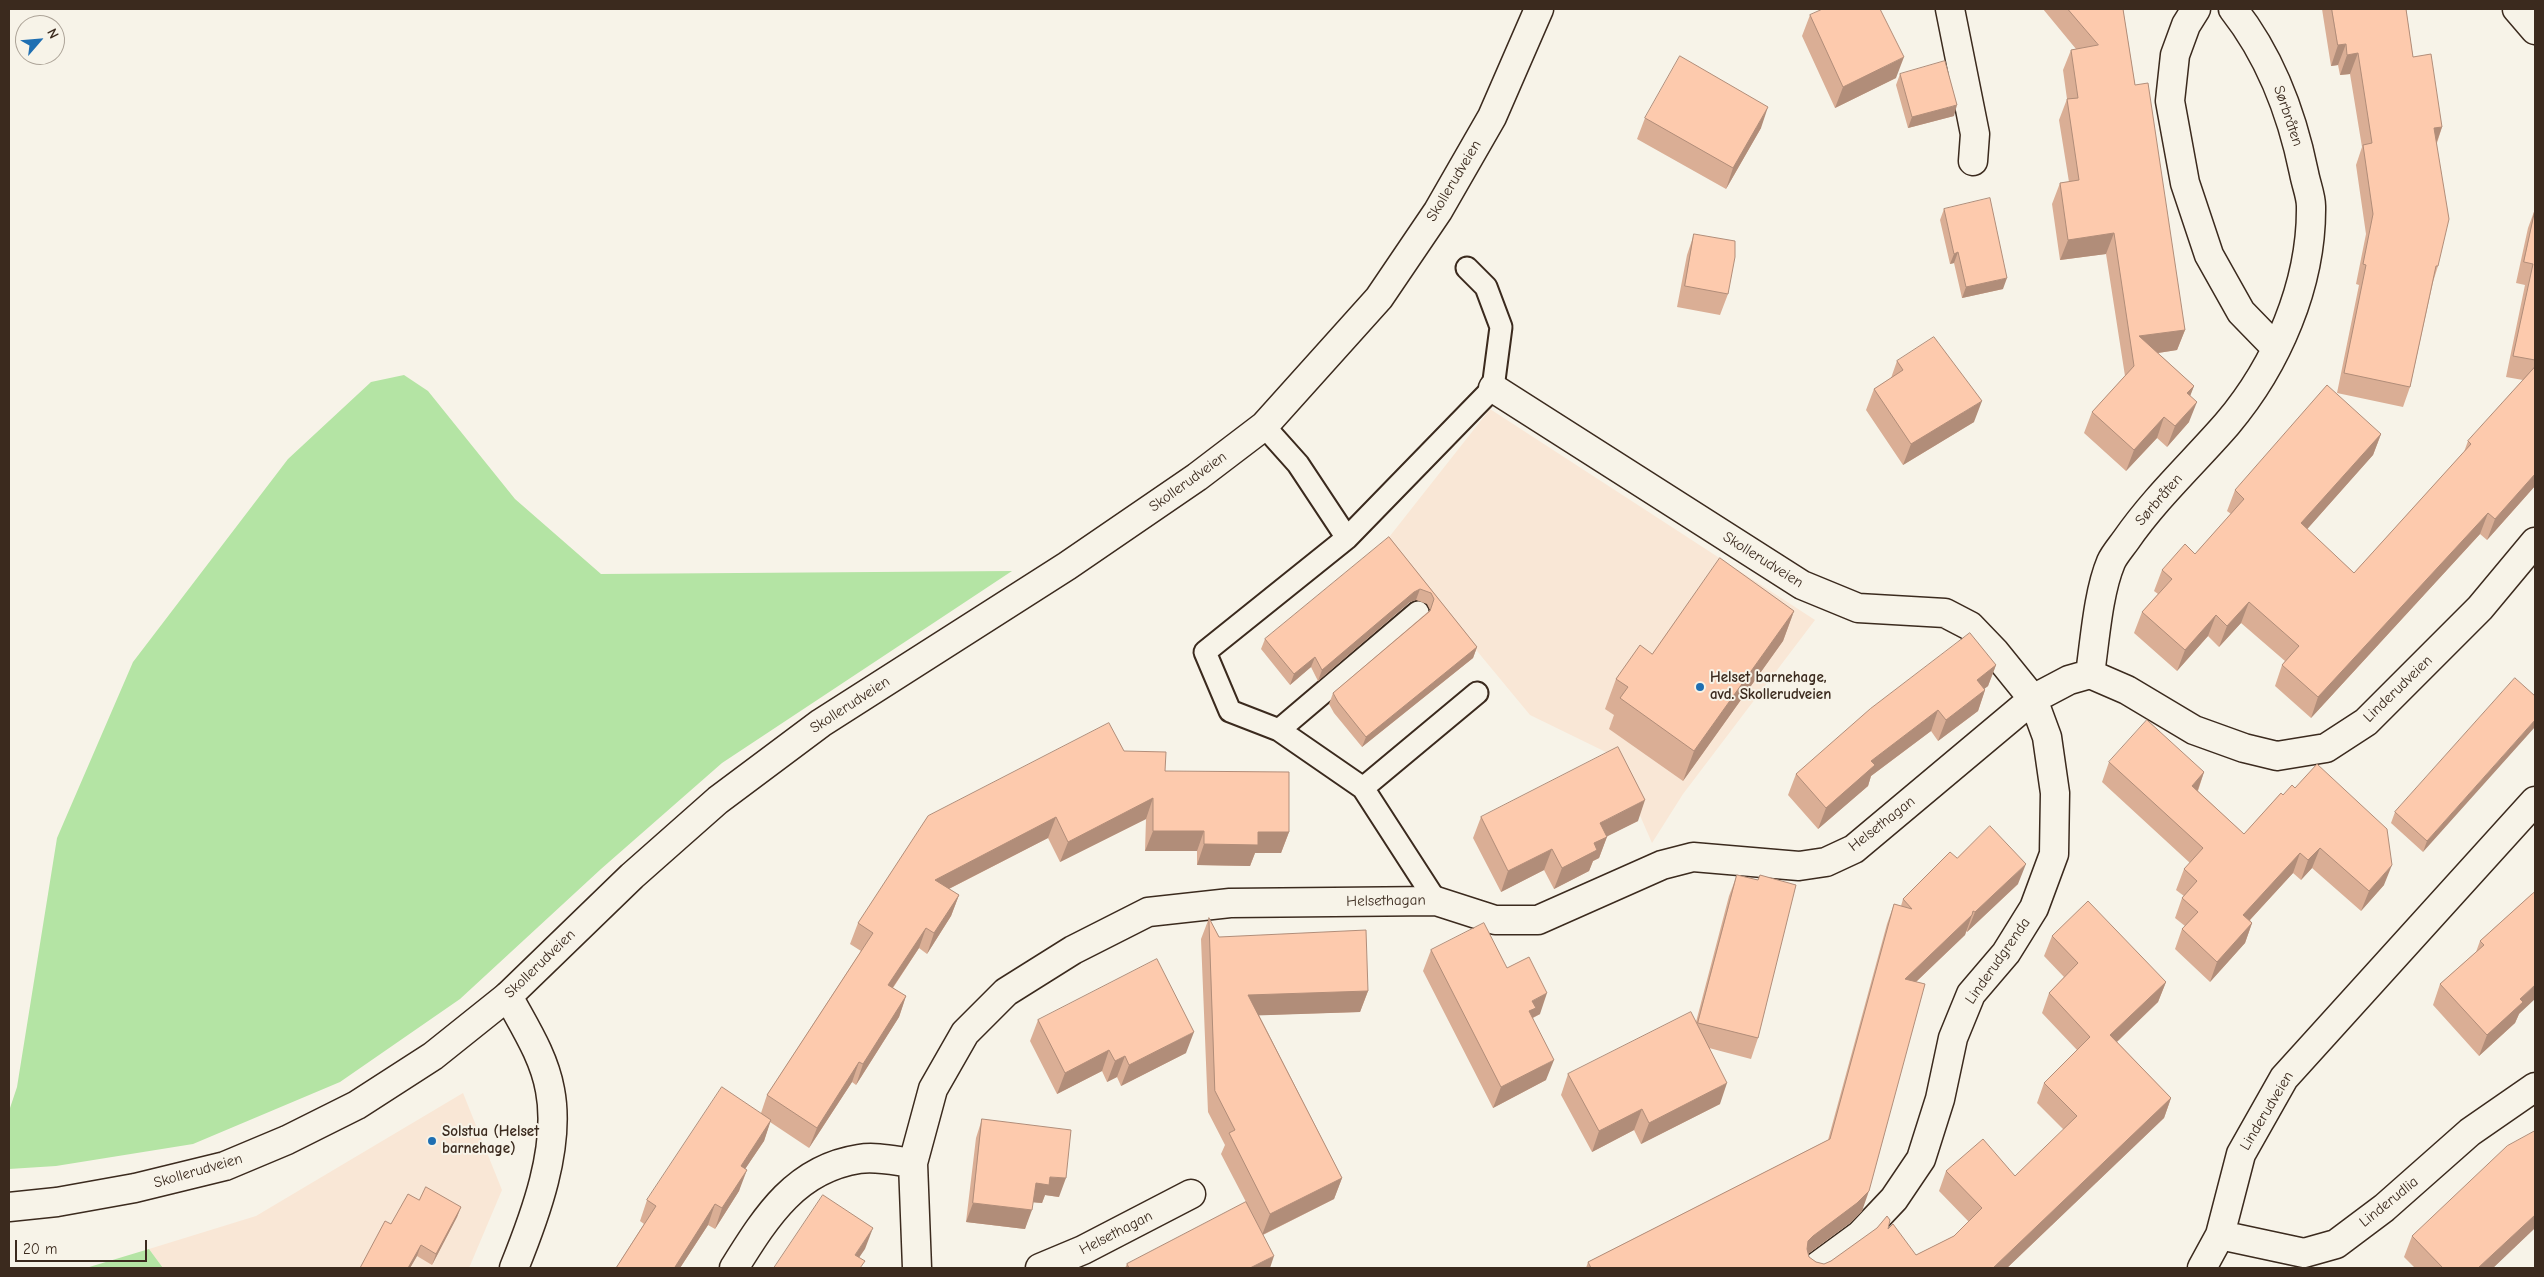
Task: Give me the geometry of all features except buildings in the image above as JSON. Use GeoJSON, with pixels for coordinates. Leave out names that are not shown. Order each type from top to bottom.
{"type":"FeatureCollection","features":[{"type":"Feature","properties":{"kind":"street","name":"Skollerudveien"},"geometry":{"type":"LineString","coordinates":[[9,1207],[57,1202],[135,1188],[225,1166],[287,1140],[357,1105],[433,1056],[508,996],[632,876],[718,800],[821,723],[1067,566],[1198,477],[1264,426],[1379,298],[1438,211],[1492,117],[1539,9]]}},
{"type":"Feature","properties":{"kind":"street"},"geometry":{"type":"LineString","coordinates":[[1950,9],[1975,134],[1973,161]]}},
{"type":"Feature","properties":{"kind":"street"},"geometry":{"type":"LineString","coordinates":[[2196,9],[2186,25],[2175,55],[2170,101],[2185,183],[2209,255],[2218,272],[2241,312],[2276,348]]}},
{"type":"Feature","properties":{"kind":"street","name":"Sørbråten"},"geometry":{"type":"LineString","coordinates":[[2090,674],[2100,609],[2111,562],[2136,525],[2228,422],[2259,382],[2276,348],[2305,271],[2311,206],[2298,144],[2278,83],[2252,33],[2233,9]]}},
{"type":"Feature","properties":{"kind":"street"},"geometry":{"type":"LineString","coordinates":[[2517,9],[2535,30]]}},
{"type":"Feature","properties":{"kind":"street","name":"Skollerudveien"},"geometry":{"type":"LineString","coordinates":[[1493,388],[1802,585],[1858,608],[1945,613],[1970,626],[1995,652],[2033,699]]}},
{"type":"Feature","properties":{"kind":"street","name":"Linderudveien"},"geometry":{"type":"LineString","coordinates":[[2090,674],[2127,690],[2194,730],[2244,748],[2277,756],[2326,748],[2366,722],[2480,608],[2535,542]]}},
{"type":"Feature","properties":{"kind":"street"},"geometry":{"type":"LineString","coordinates":[[2033,699],[2069,680],[2090,674]]}},
{"type":"Feature","properties":{"kind":"street","name":"Helsethagan"},"geometry":{"type":"LineString","coordinates":[[917,1268],[913,1163],[933,1089],[964,1033],[1006,992],[1073,950],[1148,912],[1230,903],[1436,901],[1495,920],[1538,920],[1662,865],[1693,857],[1799,866],[1826,862],[1854,848],[2033,699]]}},
{"type":"Feature","properties":{"kind":"street","name":"Linderudgrenda"},"geometry":{"type":"LineString","coordinates":[[1815,1268],[1860,1235],[1894,1199],[1921,1159],[1940,1099],[1953,1038],[1971,994],[2006,953],[2034,908],[2054,854],[2055,793],[2047,737],[2033,699]]}},
{"type":"Feature","properties":{"kind":"street","name":"Linderudveien"},"geometry":{"type":"LineString","coordinates":[[2202,1268],[2220,1236],[2241,1154],[2284,1078],[2535,801]]}},
{"type":"Feature","properties":{"kind":"street"},"geometry":{"type":"LineString","coordinates":[[508,996],[536,1046],[550,1090],[553,1138],[532,1226],[514,1268]]}},
{"type":"Feature","properties":{"kind":"street","name":"Linderudlia"},"geometry":{"type":"LineString","coordinates":[[2220,1236],[2304,1254],[2336,1244],[2384,1208],[2470,1132],[2535,1087]]}},
{"type":"Feature","properties":{"kind":"street"},"geometry":{"type":"LineString","coordinates":[[734,1268],[775,1207],[797,1185],[824,1169],[860,1159],[913,1163]]}},
{"type":"Feature","properties":{"kind":"street","name":"Helsethagan"},"geometry":{"type":"LineString","coordinates":[[1040,1268],[1083,1250],[1191,1194]]}},
{"type":"Feature","properties":{"kind":"lane"},"geometry":{"type":"LineString","coordinates":[[1436,901],[1363,788],[1279,730],[1230,711],[1205,652],[1347,538],[1493,388],[1501,327],[1486,287],[1467,268]]}},
{"type":"Feature","properties":{"kind":"lane"},"geometry":{"type":"LineString","coordinates":[[1264,426],[1298,464],[1347,538]]}},
{"type":"Feature","properties":{"kind":"lane"},"geometry":{"type":"LineString","coordinates":[[1279,730],[1418,612]]}},
{"type":"Feature","properties":{"kind":"lane"},"geometry":{"type":"LineString","coordinates":[[1363,788],[1477,693]]}},
{"type":"Feature","properties":{"kind":"shaded area"},"geometry":{"type":"Polygon","coordinates":[[[1490,409],[1815,620],[1683,794],[1652,843],[1614,756],[1530,715],[1386,541],[1490,409]]]}},
{"type":"Feature","properties":{"kind":"shaded area","name":"Solstua (Helset barnehage)"},"geometry":{"type":"Polygon","coordinates":[[[463,1093],[502,1190],[469,1268],[163,1268],[149,1249],[256,1216],[463,1093]]]}},
{"type":"Feature","properties":{"kind":"green space"},"geometry":{"type":"Polygon","coordinates":[[[404,375],[428,391],[515,499],[601,574],[1012,571],[722,763],[601,869],[460,999],[340,1082],[193,1144],[56,1166],[9,1169],[9,1111],[17,1087],[57,838],[133,662],[288,459],[371,382],[404,375]]]}},
{"type":"Feature","properties":{"kind":"green space"},"geometry":{"type":"Polygon","coordinates":[[[149,1249],[163,1268],[86,1268],[149,1249]]]}},
{"type":"Feature","properties":{"kind":"place","name":"Helset barnehage, avd. Skollerudveien"},"geometry":{"type":"Point","coordinates":[1700,687]}},
{"type":"Feature","properties":{"kind":"place","name":"Solstua (Helset barnehage)"},"geometry":{"type":"Point","coordinates":[432,1141]}}]}
